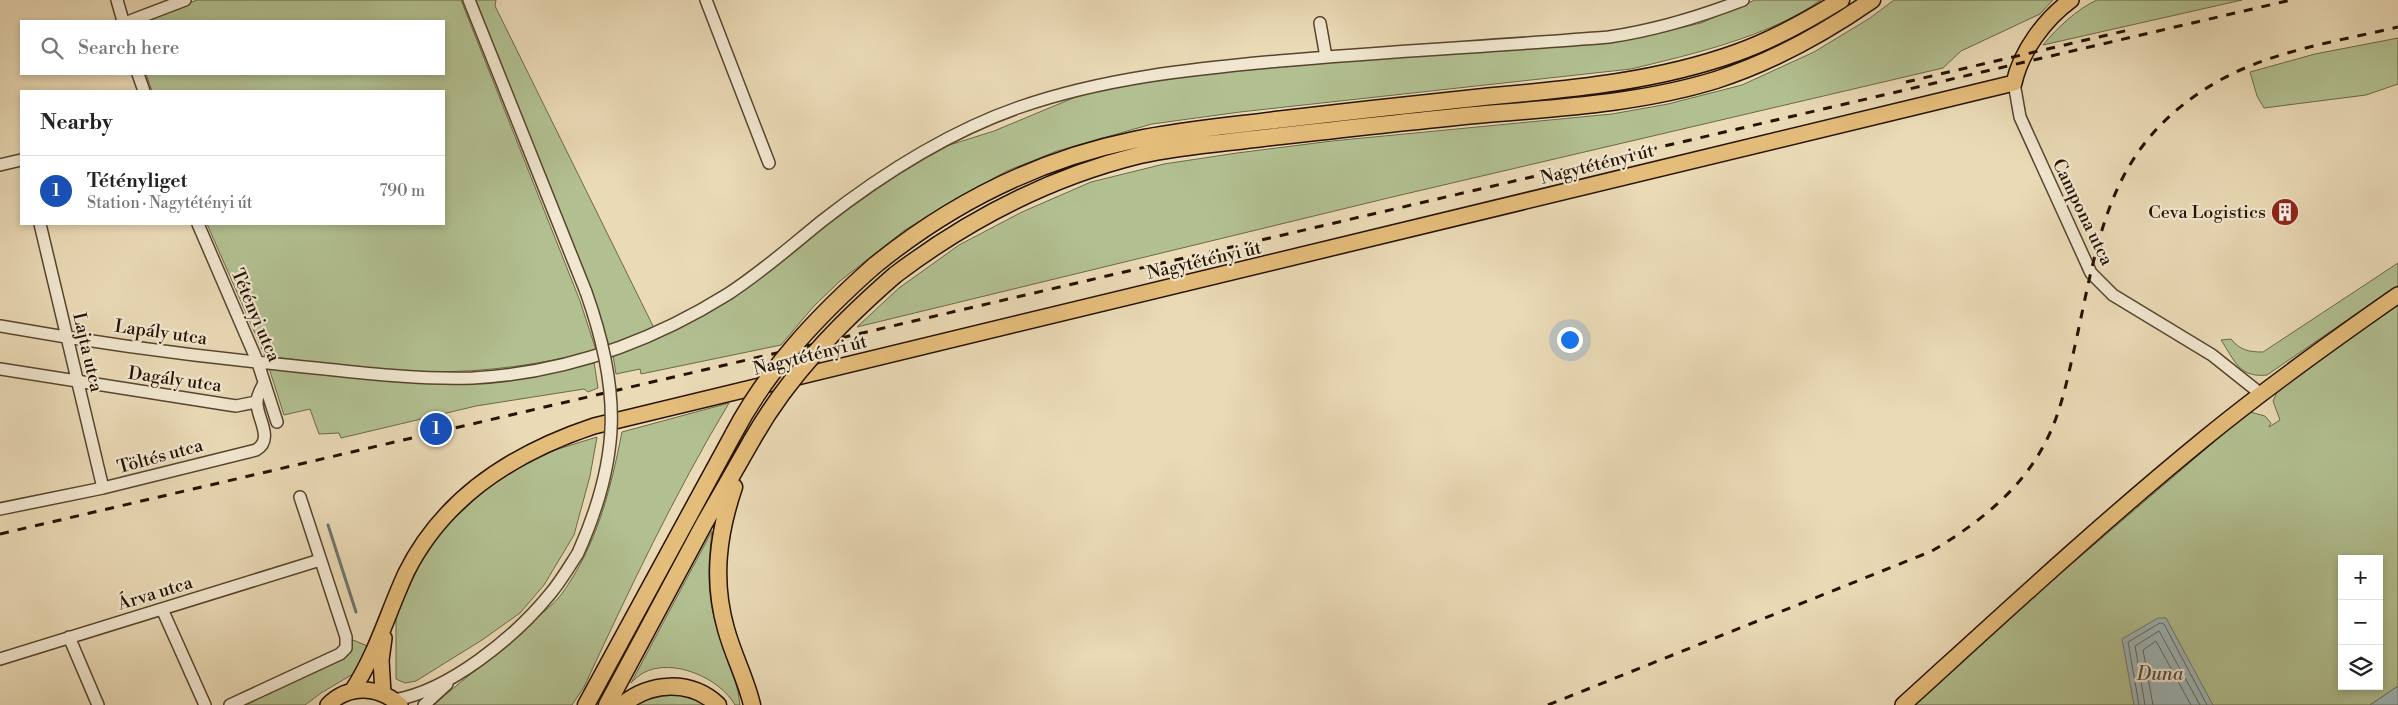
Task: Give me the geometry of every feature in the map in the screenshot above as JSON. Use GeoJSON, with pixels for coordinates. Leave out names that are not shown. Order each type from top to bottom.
{"type":"FeatureCollection","features":[{"type":"Feature","properties":{"kind":"highway"},"geometry":{"type":"LineString","coordinates":[[586,705],[734,433],[756,394],[772,373],[826,311],[874,266],[930,224],[984,192],[1040,167],[1103,147],[1162,134],[1391,106],[1576,88],[1682,70],[1745,50],[1786,31],[1841,0]]}},
{"type":"Feature","properties":{"kind":"highway"},"geometry":{"type":"LineString","coordinates":[[607,705],[749,446],[777,400],[827,338],[863,303],[895,275],[951,235],[1014,200],[1061,180],[1141,155],[1212,144],[1394,123],[1579,105],[1652,95],[1714,80],[1767,60],[1825,32],[1872,0]]}},
{"type":"Feature","properties":{"kind":"highway"},"geometry":{"type":"LineString","coordinates":[[749,446],[721,527],[717,560],[718,581],[726,629],[752,705]]}},
{"type":"Feature","properties":{"kind":"highway"},"geometry":{"type":"LineString","coordinates":[[622,705],[644,691],[671,686],[697,691],[718,705]]}},
{"type":"Feature","properties":{"kind":"main road"},"geometry":{"type":"LineString","coordinates":[[2014,83],[2022,59],[2038,34],[2061,7],[2071,0]]}},
{"type":"Feature","properties":{"kind":"main road","name":"Nagytétényi út"},"geometry":{"type":"LineString","coordinates":[[352,691],[385,624],[408,570],[442,520],[462,499],[509,463],[535,448],[567,435],[594,426],[2014,83]]}},
{"type":"Feature","properties":{"kind":"main road"},"geometry":{"type":"LineString","coordinates":[[1903,705],[2136,496],[2261,394],[2398,295]]}},
{"type":"Feature","properties":{"kind":"main road","name":"Nagytétényi út"},"geometry":{"type":"LineString","coordinates":[[385,624],[381,660],[392,699]]}},
{"type":"Feature","properties":{"kind":"main road"},"geometry":{"type":"LineString","coordinates":[[328,705],[336,698],[352,691],[368,690],[392,699]]}},
{"type":"Feature","properties":{"kind":"street"},"geometry":{"type":"LineString","coordinates":[[116,0],[123,20]]}},
{"type":"Feature","properties":{"kind":"street"},"geometry":{"type":"LineString","coordinates":[[133,20],[184,0]]}},
{"type":"Feature","properties":{"kind":"street"},"geometry":{"type":"LineString","coordinates":[[392,699],[426,690],[458,673],[500,643],[527,619],[550,594],[578,553],[600,498],[611,447],[613,419],[609,374],[604,350],[586,292],[470,0]]}},
{"type":"Feature","properties":{"kind":"street"},"geometry":{"type":"LineString","coordinates":[[706,0],[769,163]]}},
{"type":"Feature","properties":{"kind":"street","name":"Lapály utca"},"geometry":{"type":"LineString","coordinates":[[0,326],[66,337],[258,363],[383,375],[472,378],[514,374],[600,355],[666,329],[729,293],[756,275],[857,194],[890,171],[972,127],[1016,108],[1065,93],[1115,81],[1180,71],[1326,57],[1609,37],[1642,32],[1692,20],[1744,0]]}},
{"type":"Feature","properties":{"kind":"street"},"geometry":{"type":"LineString","coordinates":[[1320,23],[1326,57]]}},
{"type":"Feature","properties":{"kind":"street"},"geometry":{"type":"LineString","coordinates":[[138,75],[144,90]]}},
{"type":"Feature","properties":{"kind":"street","name":"Campona utca"},"geometry":{"type":"LineString","coordinates":[[2014,83],[2020,117],[2091,273],[2113,295],[2212,355],[2261,394]]}},
{"type":"Feature","properties":{"kind":"street"},"geometry":{"type":"LineString","coordinates":[[0,165],[20,160]]}},
{"type":"Feature","properties":{"kind":"street","name":"Lajta utca"},"geometry":{"type":"LineString","coordinates":[[40,225],[76,383],[103,488]]}},
{"type":"Feature","properties":{"kind":"street","name":"Tétényi utca"},"geometry":{"type":"LineString","coordinates":[[198,225],[258,363],[277,422]]}},
{"type":"Feature","properties":{"kind":"street","name":"Dagály utca"},"geometry":{"type":"LineString","coordinates":[[0,370],[236,406],[256,402]]}},
{"type":"Feature","properties":{"kind":"street"},"geometry":{"type":"LineString","coordinates":[[256,402],[264,383]]}},
{"type":"Feature","properties":{"kind":"street","name":"Töltés utca"},"geometry":{"type":"LineString","coordinates":[[0,508],[103,488],[256,450],[264,441],[264,432],[256,402]]}},
{"type":"Feature","properties":{"kind":"street"},"geometry":{"type":"LineString","coordinates":[[230,705],[298,675],[340,654],[346,648],[346,637],[300,497]]}},
{"type":"Feature","properties":{"kind":"street","name":"Árva utca"},"geometry":{"type":"LineString","coordinates":[[0,659],[320,560]]}},
{"type":"Feature","properties":{"kind":"street"},"geometry":{"type":"LineString","coordinates":[[162,609],[205,705]]}},
{"type":"Feature","properties":{"kind":"street"},"geometry":{"type":"LineString","coordinates":[[69,637],[98,705]]}},
{"type":"Feature","properties":{"kind":"street"},"geometry":{"type":"LineString","coordinates":[[424,705],[458,673]]}},
{"type":"Feature","properties":{"kind":"green space"},"geometry":{"type":"Polygon","coordinates":[[[197,0],[461,0],[580,301],[596,350],[534,364],[450,372],[409,372],[265,356],[207,225],[445,225],[445,90],[152,90],[146,75],[445,75],[445,20],[145,20],[197,0]]]}},
{"type":"Feature","properties":{"kind":"green space"},"geometry":{"type":"Polygon","coordinates":[[[475,0],[496,0],[495,6],[654,328],[609,345],[475,0]]]}},
{"type":"Feature","properties":{"kind":"green space"},"geometry":{"type":"Polygon","coordinates":[[[1755,0],[1821,0],[1800,13],[1754,34],[1729,43],[1631,69],[1240,112],[1152,124],[1057,151],[1007,171],[957,198],[905,230],[840,281],[814,306],[781,345],[641,374],[640,369],[616,374],[613,355],[658,338],[714,309],[754,283],[847,207],[897,172],[940,148],[994,131],[1078,96],[1120,85],[1189,75],[1341,59],[1638,38],[1701,23],[1755,0]]]}},
{"type":"Feature","properties":{"kind":"green space"},"geometry":{"type":"Polygon","coordinates":[[[1894,0],[2053,0],[2040,14],[1961,51],[1943,68],[1388,198],[857,327],[899,288],[959,245],[1022,212],[1091,182],[1164,164],[1237,153],[1332,141],[1612,114],[1668,104],[1742,85],[1814,52],[1870,18],[1894,0]]]}},
{"type":"Feature","properties":{"kind":"green space"},"geometry":{"type":"Polygon","coordinates":[[[2097,0],[2242,0],[2043,45],[2068,19],[2082,8],[2097,0]]]}},
{"type":"Feature","properties":{"kind":"green space"},"geometry":{"type":"Polygon","coordinates":[[[2398,38],[2398,84],[2366,95],[2264,108],[2257,96],[2250,72],[2315,54],[2398,38]]]}},
{"type":"Feature","properties":{"kind":"green space"},"geometry":{"type":"Polygon","coordinates":[[[2398,263],[2398,285],[2267,375],[2250,374],[2244,371],[2234,361],[2221,340],[2231,339],[2245,350],[2263,352],[2398,263]]]}},
{"type":"Feature","properties":{"kind":"green space"},"geometry":{"type":"Polygon","coordinates":[[[2398,301],[2398,686],[2370,705],[1914,705],[2032,598],[2244,416],[2250,412],[2265,416],[2271,423],[2269,427],[2280,420],[2273,401],[2278,390],[2398,301]]]}},
{"type":"Feature","properties":{"kind":"green space"},"geometry":{"type":"Polygon","coordinates":[[[594,362],[598,388],[588,392],[584,389],[476,406],[341,438],[339,433],[319,434],[310,409],[284,415],[269,368],[390,381],[451,384],[512,380],[594,362]]]}},
{"type":"Feature","properties":{"kind":"green space"},"geometry":{"type":"Polygon","coordinates":[[[729,403],[671,508],[584,687],[572,705],[434,705],[511,641],[561,595],[584,557],[593,537],[607,497],[622,432],[729,403]]]}},
{"type":"Feature","properties":{"kind":"green space"},"geometry":{"type":"Polygon","coordinates":[[[597,437],[590,476],[574,535],[544,585],[520,613],[482,640],[416,681],[405,683],[396,679],[396,616],[419,565],[444,528],[499,477],[555,450],[597,437]]]}},
{"type":"Feature","properties":{"kind":"green space"},"geometry":{"type":"Polygon","coordinates":[[[712,531],[709,589],[712,608],[718,632],[735,680],[740,705],[735,705],[728,695],[707,679],[681,669],[668,667],[655,669],[643,673],[631,683],[712,531]]]}},
{"type":"Feature","properties":{"kind":"green space"},"geometry":{"type":"Polygon","coordinates":[[[353,640],[370,647],[353,674],[305,705],[239,705],[346,655],[353,640]]]}},
{"type":"Feature","properties":{"kind":"green space"},"geometry":{"type":"Polygon","coordinates":[[[677,691],[706,705],[636,705],[658,693],[677,691]]]}},
{"type":"Feature","properties":{"kind":"water","name":"Duna"},"geometry":{"type":"Polygon","coordinates":[[[2158,618],[2166,618],[2213,705],[2134,705],[2122,639],[2158,618]]]}},
{"type":"Feature","properties":{"kind":"water"},"geometry":{"type":"Polygon","coordinates":[[[2398,686],[2398,705],[2370,705],[2398,686]]]}},
{"type":"Feature","properties":{"kind":"waterway"},"geometry":{"type":"LineString","coordinates":[[328,525],[356,612]]}},
{"type":"Feature","properties":{"kind":"railway"},"geometry":{"type":"LineString","coordinates":[[0,534],[2291,0]]}},
{"type":"Feature","properties":{"kind":"railway"},"geometry":{"type":"LineString","coordinates":[[1548,705],[1932,551],[1981,518],[1996,506],[2022,478],[2034,462],[2050,434],[2066,386],[2102,230],[2115,195],[2131,162],[2154,132],[2184,104],[2222,79],[2243,69],[2308,47],[2398,27]]}},
{"type":"Feature","properties":{"kind":"railway"},"geometry":{"type":"LineString","coordinates":[[1906,82],[2133,29]]}},
{"type":"Feature","properties":{"kind":"place","name":"Ceva Logistics"},"geometry":{"type":"Point","coordinates":[2285,212]}},
{"type":"Feature","properties":{"kind":"place","name":"Tétényliget"},"geometry":{"type":"Point","coordinates":[436,429]}}]}
